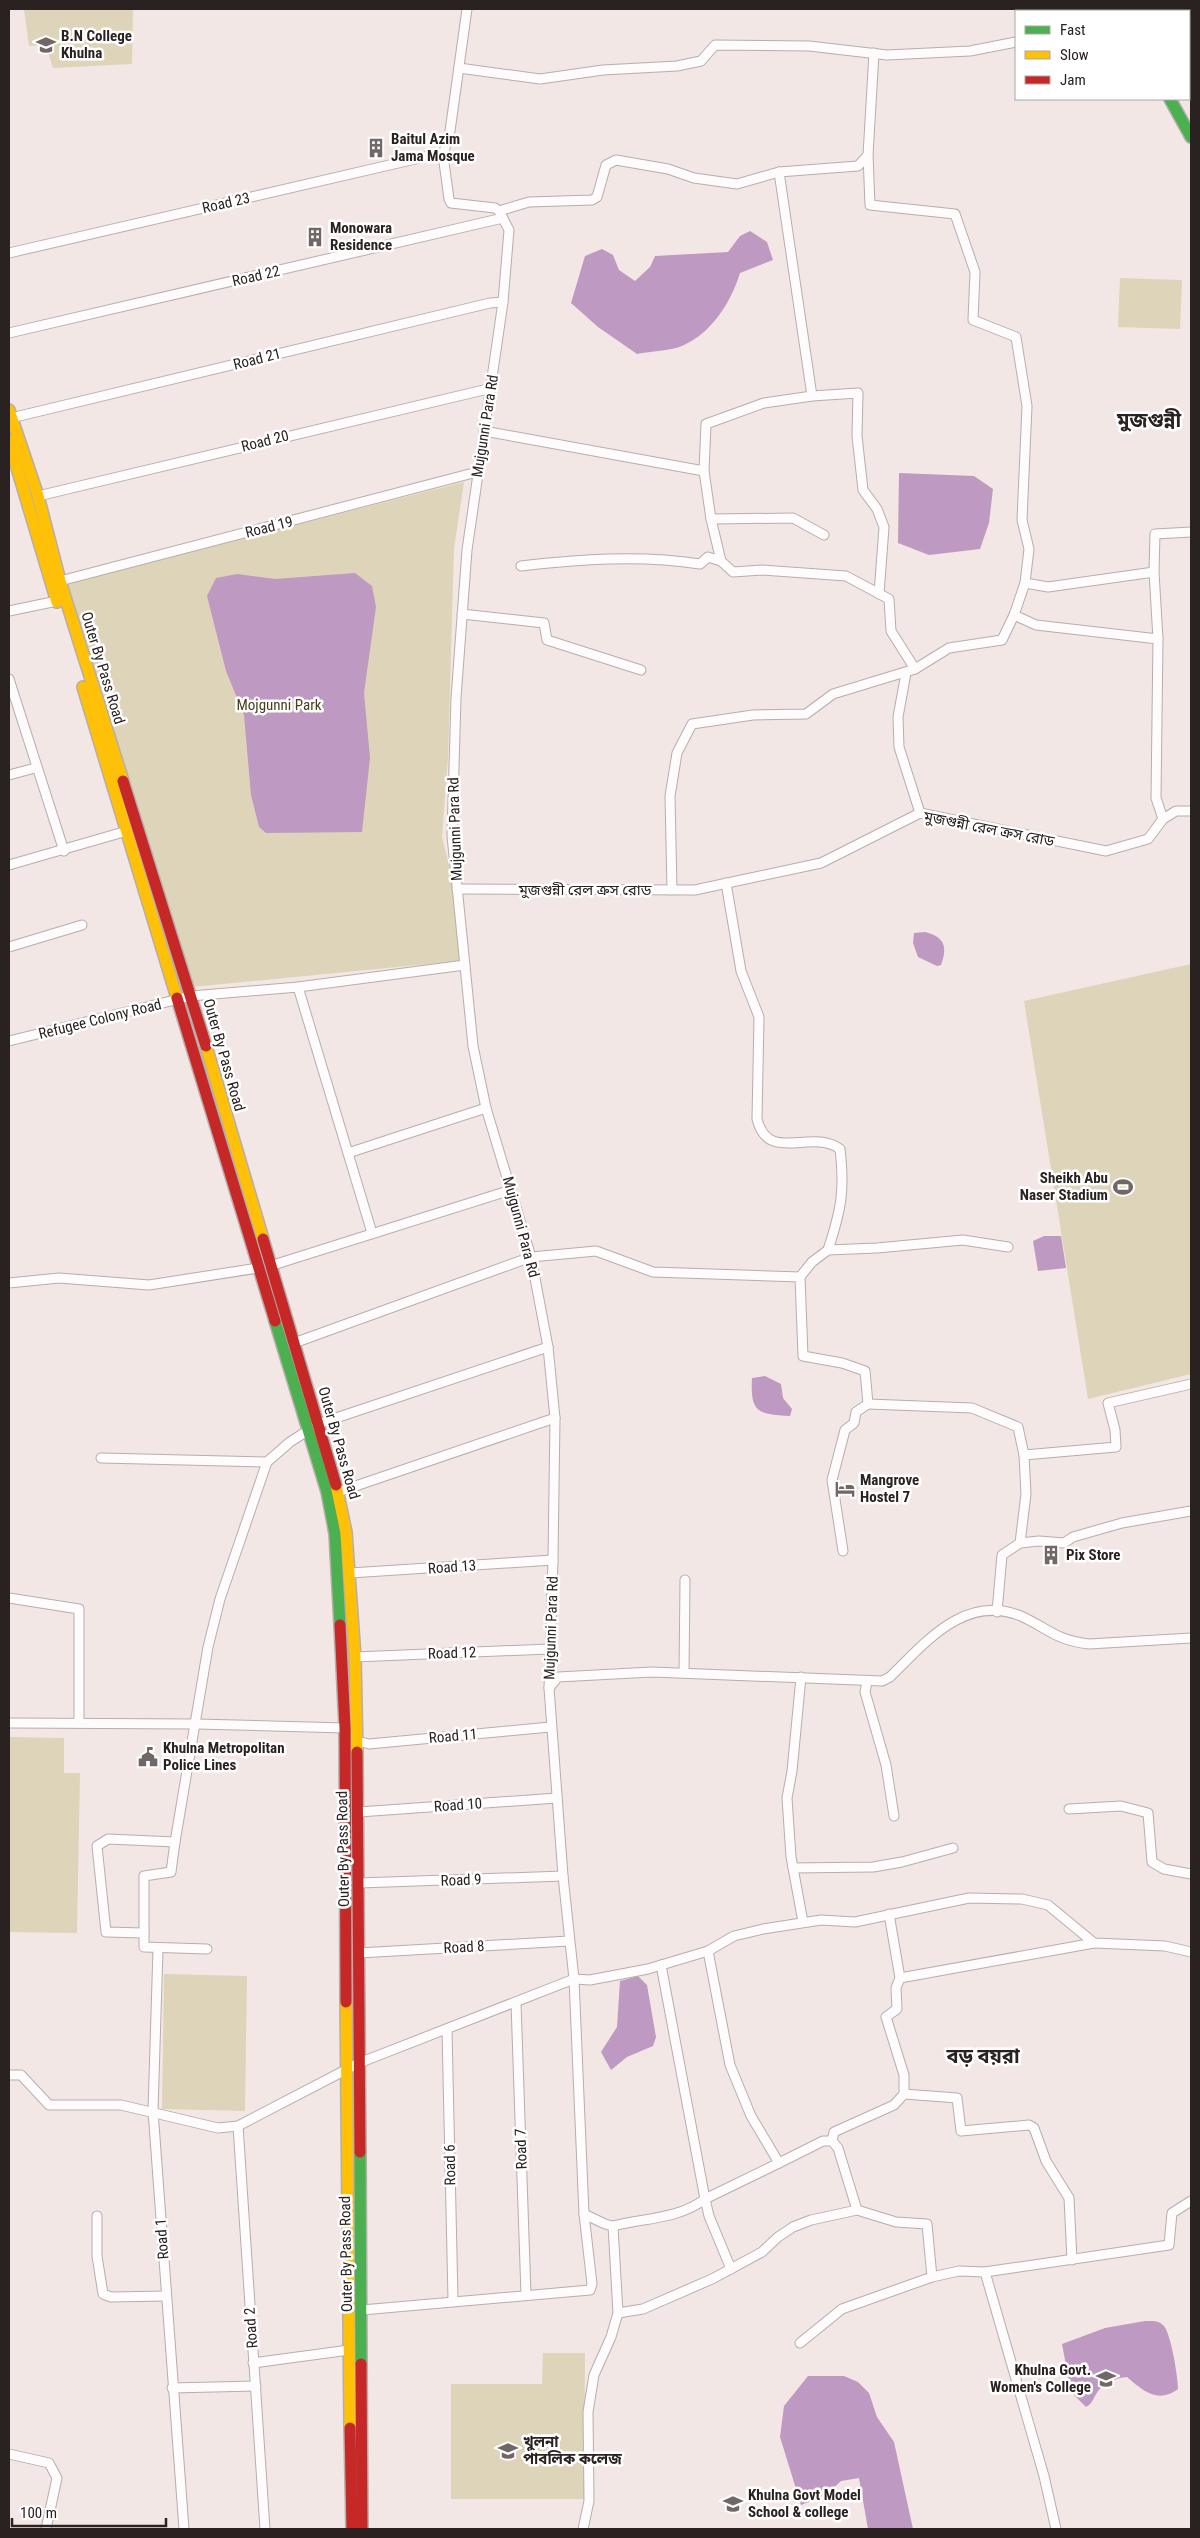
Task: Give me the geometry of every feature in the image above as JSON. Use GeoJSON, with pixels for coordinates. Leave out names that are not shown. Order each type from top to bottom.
{"type":"FeatureCollection","features":[{"type":"Feature","properties":{"kind":"main road"},"geometry":{"type":"LineString","coordinates":[[1171,100],[1191,138]]}},
{"type":"Feature","properties":{"kind":"main road","name":"Outer By Pass Road"},"geometry":{"type":"LineString","coordinates":[[10,414],[38,496],[60,581],[191,996],[294,1343],[335,1534],[345,1728],[346,2070],[352,2529]]}},
{"type":"Feature","properties":{"kind":"main road","name":"Outer By Pass Road"},"geometry":{"type":"LineString","coordinates":[[9,441],[179,1000],[258,1268],[313,1427],[338,1492],[346,1532],[355,1657],[357,1741],[362,2529]]}},
{"type":"Feature","properties":{"kind":"street"},"geometry":{"type":"LineString","coordinates":[[467,9],[450,131],[443,155],[451,203],[495,208],[501,215]]}},
{"type":"Feature","properties":{"kind":"street"},"geometry":{"type":"LineString","coordinates":[[459,68],[540,79],[603,70],[677,66],[701,61],[715,45],[809,46],[874,53],[970,51],[1015,42]]}},
{"type":"Feature","properties":{"kind":"street"},"geometry":{"type":"LineString","coordinates":[[672,890],[670,796],[678,753],[692,724],[753,715],[806,714],[833,694],[915,670],[949,648],[1002,640],[1014,615],[1025,582],[1029,549],[1022,520],[1027,406],[1016,337],[973,320],[975,272],[955,214],[870,205],[868,155],[874,53]]}},
{"type":"Feature","properties":{"kind":"street","name":"Road 23"},"geometry":{"type":"LineString","coordinates":[[9,253],[424,157],[443,155]]}},
{"type":"Feature","properties":{"kind":"street"},"geometry":{"type":"LineString","coordinates":[[812,396],[780,172],[858,166],[868,155]]}},
{"type":"Feature","properties":{"kind":"street","name":"Road 22"},"geometry":{"type":"LineString","coordinates":[[9,333],[501,215],[529,202],[592,200],[597,197],[606,165],[616,160],[668,169],[694,178],[738,184],[780,172]]}},
{"type":"Feature","properties":{"kind":"street","name":"Mujgunni Para Rd"},"geometry":{"type":"LineString","coordinates":[[501,215],[509,230],[503,302],[492,388],[477,472],[462,614],[452,800],[452,836],[473,1046],[486,1108],[531,1258],[548,1347],[555,1418],[554,1560],[548,1688],[568,1941],[574,1978],[584,2214],[592,2284],[590,2290],[526,2295]]}},
{"type":"Feature","properties":{"kind":"street","name":"Road 21"},"geometry":{"type":"LineString","coordinates":[[10,414],[471,307],[503,302]]}},
{"type":"Feature","properties":{"kind":"street","name":"Road 20"},"geometry":{"type":"LineString","coordinates":[[38,496],[492,388]]}},
{"type":"Feature","properties":{"kind":"street"},"geometry":{"type":"LineString","coordinates":[[721,561],[711,519],[704,471],[706,424],[764,403],[812,396],[858,393],[857,436],[863,490],[877,509],[884,527],[879,594]]}},
{"type":"Feature","properties":{"kind":"street"},"geometry":{"type":"LineString","coordinates":[[484,430],[704,471]]}},
{"type":"Feature","properties":{"kind":"street","name":"Road 19"},"geometry":{"type":"LineString","coordinates":[[60,581],[477,472]]}},
{"type":"Feature","properties":{"kind":"street"},"geometry":{"type":"LineString","coordinates":[[711,519],[793,518],[824,535]]}},
{"type":"Feature","properties":{"kind":"street"},"geometry":{"type":"LineString","coordinates":[[1191,532],[1155,534],[1154,572],[1158,639],[1156,798],[1163,819],[1176,811],[1191,811]]}},
{"type":"Feature","properties":{"kind":"street"},"geometry":{"type":"LineString","coordinates":[[521,566],[600,560],[647,559],[700,564],[708,557],[721,561],[733,572],[762,570],[846,576],[889,599],[891,631],[915,670]]}},
{"type":"Feature","properties":{"kind":"street"},"geometry":{"type":"LineString","coordinates":[[1025,582],[1048,587],[1154,572]]}},
{"type":"Feature","properties":{"kind":"street"},"geometry":{"type":"LineString","coordinates":[[9,612],[57,601]]}},
{"type":"Feature","properties":{"kind":"street"},"geometry":{"type":"LineString","coordinates":[[462,614],[544,623],[547,640],[641,670]]}},
{"type":"Feature","properties":{"kind":"street"},"geometry":{"type":"LineString","coordinates":[[1014,615],[1036,625],[1158,639]]}},
{"type":"Feature","properties":{"kind":"street"},"geometry":{"type":"LineString","coordinates":[[906,672],[898,717],[899,747],[920,814]]}},
{"type":"Feature","properties":{"kind":"street"},"geometry":{"type":"LineString","coordinates":[[9,679],[11,695],[64,851]]}},
{"type":"Feature","properties":{"kind":"street"},"geometry":{"type":"LineString","coordinates":[[9,775],[35,768]]}},
{"type":"Feature","properties":{"kind":"street","name":"মুজগুন্নী রেল ক্রস রোড"},"geometry":{"type":"LineString","coordinates":[[457,889],[695,890],[821,863],[920,814],[1106,851],[1148,839],[1163,819]]}},
{"type":"Feature","properties":{"kind":"street"},"geometry":{"type":"LineString","coordinates":[[9,865],[64,851],[127,831]]}},
{"type":"Feature","properties":{"kind":"street"},"geometry":{"type":"LineString","coordinates":[[726,883],[742,971],[759,1017],[757,1119],[760,1130],[766,1138],[778,1143],[818,1141],[832,1144],[840,1149],[844,1178],[843,1200],[828,1250]]}},
{"type":"Feature","properties":{"kind":"street"},"geometry":{"type":"LineString","coordinates":[[9,947],[82,926]]}},
{"type":"Feature","properties":{"kind":"street","name":"Refugee Colony Road"},"geometry":{"type":"LineString","coordinates":[[9,1041],[191,996],[298,987],[465,965]]}},
{"type":"Feature","properties":{"kind":"street"},"geometry":{"type":"LineString","coordinates":[[298,987],[372,1233]]}},
{"type":"Feature","properties":{"kind":"street"},"geometry":{"type":"LineString","coordinates":[[348,1153],[486,1108]]}},
{"type":"Feature","properties":{"kind":"street"},"geometry":{"type":"LineString","coordinates":[[270,1266],[512,1190]]}},
{"type":"Feature","properties":{"kind":"street"},"geometry":{"type":"LineString","coordinates":[[868,1404],[865,1371],[842,1362],[802,1356],[800,1277],[812,1262],[828,1250],[877,1248],[963,1240],[1008,1246]]}},
{"type":"Feature","properties":{"kind":"street"},"geometry":{"type":"LineString","coordinates":[[294,1343],[531,1258],[596,1251],[653,1272],[800,1277]]}},
{"type":"Feature","properties":{"kind":"street"},"geometry":{"type":"LineString","coordinates":[[9,1283],[60,1278],[149,1285],[258,1268]]}},
{"type":"Feature","properties":{"kind":"street"},"geometry":{"type":"LineString","coordinates":[[207,1949],[158,1949],[144,1947],[144,1876],[171,1872],[208,1647],[218,1609],[267,1462],[313,1427],[548,1347]]}},
{"type":"Feature","properties":{"kind":"street"},"geometry":{"type":"LineString","coordinates":[[1024,1455],[1116,1448],[1115,1430],[1108,1403],[1191,1384]]}},
{"type":"Feature","properties":{"kind":"street"},"geometry":{"type":"LineString","coordinates":[[843,1551],[832,1480],[836,1458],[841,1448],[845,1430],[854,1423],[856,1412],[868,1404],[972,1408],[1018,1427],[1024,1455],[1026,1494],[1020,1543]]}},
{"type":"Feature","properties":{"kind":"street"},"geometry":{"type":"LineString","coordinates":[[338,1492],[555,1418]]}},
{"type":"Feature","properties":{"kind":"street"},"geometry":{"type":"LineString","coordinates":[[101,1458],[267,1462]]}},
{"type":"Feature","properties":{"kind":"street"},"geometry":{"type":"LineString","coordinates":[[997,1612],[1002,1555],[1020,1543],[1039,1541],[1064,1543],[1073,1537],[1122,1523],[1191,1511]]}},
{"type":"Feature","properties":{"kind":"street","name":"Road 13"},"geometry":{"type":"LineString","coordinates":[[350,1573],[554,1560]]}},
{"type":"Feature","properties":{"kind":"street"},"geometry":{"type":"LineString","coordinates":[[684,1673],[685,1580]]}},
{"type":"Feature","properties":{"kind":"street"},"geometry":{"type":"LineString","coordinates":[[9,1598],[79,1609],[79,1723]]}},
{"type":"Feature","properties":{"kind":"street"},"geometry":{"type":"LineString","coordinates":[[548,1688],[558,1677],[684,1673],[801,1677],[867,1682],[882,1681],[890,1677],[936,1633],[962,1616],[997,1612],[1023,1617],[1057,1637],[1089,1644],[1191,1638]]}},
{"type":"Feature","properties":{"kind":"street","name":"Road 12"},"geometry":{"type":"LineString","coordinates":[[355,1657],[549,1649]]}},
{"type":"Feature","properties":{"kind":"street"},"geometry":{"type":"LineString","coordinates":[[801,1677],[792,1771],[787,1798],[793,1868],[803,1922]]}},
{"type":"Feature","properties":{"kind":"street"},"geometry":{"type":"LineString","coordinates":[[867,1682],[865,1692],[886,1765],[894,1816]]}},
{"type":"Feature","properties":{"kind":"street"},"geometry":{"type":"LineString","coordinates":[[9,1723],[196,1724],[345,1728]]}},
{"type":"Feature","properties":{"kind":"street","name":"Road 11"},"geometry":{"type":"LineString","coordinates":[[357,1741],[369,1744],[550,1727]]}},
{"type":"Feature","properties":{"kind":"street","name":"Road 10"},"geometry":{"type":"LineString","coordinates":[[358,1812],[557,1798]]}},
{"type":"Feature","properties":{"kind":"street"},"geometry":{"type":"LineString","coordinates":[[1069,1809],[1121,1806],[1148,1813],[1152,1862],[1164,1869],[1191,1874]]}},
{"type":"Feature","properties":{"kind":"street"},"geometry":{"type":"LineString","coordinates":[[144,1933],[106,1932],[97,1846],[108,1839],[175,1842]]}},
{"type":"Feature","properties":{"kind":"street"},"geometry":{"type":"LineString","coordinates":[[793,1868],[873,1866],[902,1862],[952,1848]]}},
{"type":"Feature","properties":{"kind":"street","name":"Road 9"},"geometry":{"type":"LineString","coordinates":[[359,1883],[563,1876]]}},
{"type":"Feature","properties":{"kind":"street"},"geometry":{"type":"LineString","coordinates":[[9,2075],[21,2075],[49,2105],[121,2105],[153,2111],[195,2124],[218,2128],[238,2126],[359,2063],[447,2030],[574,1978],[590,1980],[661,1965],[708,1951],[734,1936],[803,1922],[821,1920],[855,1922],[969,1898],[1022,1898],[1048,1905],[1094,1943]]}},
{"type":"Feature","properties":{"kind":"street"},"geometry":{"type":"LineString","coordinates":[[832,2141],[834,2132],[894,2105],[904,2094],[904,2075],[886,2017],[897,2009],[896,1988],[900,1978],[889,1914]]}},
{"type":"Feature","properties":{"kind":"street","name":"Road 8"},"geometry":{"type":"LineString","coordinates":[[359,1953],[568,1941]]}},
{"type":"Feature","properties":{"kind":"street"},"geometry":{"type":"LineString","coordinates":[[900,1978],[1094,1943],[1165,1946],[1191,1952]]}},
{"type":"Feature","properties":{"kind":"street","name":"Road 1"},"geometry":{"type":"LineString","coordinates":[[158,1949],[153,2111],[172,2388],[184,2529]]}},
{"type":"Feature","properties":{"kind":"street"},"geometry":{"type":"LineString","coordinates":[[708,1951],[730,2065],[751,2116],[779,2163]]}},
{"type":"Feature","properties":{"kind":"street"},"geometry":{"type":"LineString","coordinates":[[661,1965],[704,2199],[731,2269]]}},
{"type":"Feature","properties":{"kind":"street","name":"Road 7"},"geometry":{"type":"LineString","coordinates":[[516,2002],[526,2295]]}},
{"type":"Feature","properties":{"kind":"street","name":"Road 6"},"geometry":{"type":"LineString","coordinates":[[447,2030],[453,2300]]}},
{"type":"Feature","properties":{"kind":"street"},"geometry":{"type":"LineString","coordinates":[[904,2094],[958,2098],[961,2131],[968,2133],[1029,2125],[1034,2128],[1046,2162],[1069,2198],[1072,2260]]}},
{"type":"Feature","properties":{"kind":"street","name":"Road 2"},"geometry":{"type":"LineString","coordinates":[[238,2126],[265,2529]]}},
{"type":"Feature","properties":{"kind":"street"},"geometry":{"type":"LineString","coordinates":[[584,2214],[613,2226],[668,2215],[695,2206],[704,2199],[823,2142],[832,2141]]}},
{"type":"Feature","properties":{"kind":"street"},"geometry":{"type":"LineString","coordinates":[[832,2141],[838,2148],[857,2210]]}},
{"type":"Feature","properties":{"kind":"street"},"geometry":{"type":"LineString","coordinates":[[800,2343],[842,2310],[932,2277],[959,2271],[986,2272],[1169,2245],[1172,2212],[1191,2201]]}},
{"type":"Feature","properties":{"kind":"street"},"geometry":{"type":"LineString","coordinates":[[618,2313],[643,2309],[731,2269],[762,2252],[778,2237],[793,2227],[811,2220],[857,2210],[896,2222],[927,2224],[932,2277]]}},
{"type":"Feature","properties":{"kind":"street"},"geometry":{"type":"LineString","coordinates":[[97,2216],[97,2256],[102,2294],[111,2296],[166,2296]]}},
{"type":"Feature","properties":{"kind":"street"},"geometry":{"type":"LineString","coordinates":[[583,2529],[588,2501],[588,2412],[594,2374],[618,2313],[613,2226]]}},
{"type":"Feature","properties":{"kind":"street"},"geometry":{"type":"LineString","coordinates":[[986,2272],[1044,2476],[1056,2529]]}},
{"type":"Feature","properties":{"kind":"street"},"geometry":{"type":"LineString","coordinates":[[362,2310],[453,2300],[526,2295]]}},
{"type":"Feature","properties":{"kind":"street"},"geometry":{"type":"LineString","coordinates":[[253,2363],[349,2350]]}},
{"type":"Feature","properties":{"kind":"street"},"geometry":{"type":"LineString","coordinates":[[172,2388],[256,2386]]}},
{"type":"Feature","properties":{"kind":"street"},"geometry":{"type":"LineString","coordinates":[[9,2454],[49,2463],[57,2478],[46,2529]]}},
{"type":"Feature","properties":{"kind":"green space"},"geometry":{"type":"Polygon","coordinates":[[[24,9],[133,9],[132,64],[53,68],[46,45],[29,46],[24,9]]]}},
{"type":"Feature","properties":{"kind":"green space"},"geometry":{"type":"Polygon","coordinates":[[[1120,278],[1182,280],[1180,329],[1118,327],[1120,278]]]}},
{"type":"Feature","properties":{"kind":"green space","name":"Mojgunni Park"},"geometry":{"type":"Polygon","coordinates":[[[464,482],[454,549],[448,757],[442,837],[455,889],[459,961],[192,987],[64,584],[464,482]]]}},
{"type":"Feature","properties":{"kind":"green space","name":"Sheikh Abu Naser Stadium"},"geometry":{"type":"Polygon","coordinates":[[[1191,964],[1191,1374],[1088,1399],[1024,1001],[1191,964]]]}},
{"type":"Feature","properties":{"kind":"green space"},"geometry":{"type":"Polygon","coordinates":[[[9,1737],[64,1738],[64,1773],[80,1773],[77,1933],[9,1932],[9,1737]]]}},
{"type":"Feature","properties":{"kind":"green space"},"geometry":{"type":"Polygon","coordinates":[[[164,1974],[247,1976],[245,2111],[162,2109],[164,1974]]]}},
{"type":"Feature","properties":{"kind":"green space"},"geometry":{"type":"Polygon","coordinates":[[[543,2353],[585,2353],[584,2499],[451,2499],[451,2384],[542,2384],[543,2353]]]}},
{"type":"Feature","properties":{"kind":"shaded area"},"geometry":{"type":"Polygon","coordinates":[[[750,231],[767,242],[773,260],[740,273],[731,295],[719,316],[702,333],[682,346],[637,354],[598,327],[571,303],[585,256],[602,249],[613,255],[619,270],[635,281],[650,267],[655,256],[728,252],[740,236],[750,231]]]}},
{"type":"Feature","properties":{"kind":"shaded area"},"geometry":{"type":"Polygon","coordinates":[[[899,473],[974,476],[993,489],[989,523],[980,549],[929,555],[898,543],[899,473]]]}},
{"type":"Feature","properties":{"kind":"shaded area"},"geometry":{"type":"Polygon","coordinates":[[[355,573],[372,586],[376,607],[364,693],[370,758],[362,832],[266,833],[259,827],[251,795],[244,715],[226,671],[207,596],[216,578],[237,574],[275,579],[355,573]]]}},
{"type":"Feature","properties":{"kind":"shaded area"},"geometry":{"type":"Polygon","coordinates":[[[925,932],[943,943],[944,953],[941,965],[937,966],[918,957],[913,943],[914,933],[925,932]]]}},
{"type":"Feature","properties":{"kind":"shaded area"},"geometry":{"type":"Polygon","coordinates":[[[1044,1236],[1061,1236],[1066,1268],[1038,1271],[1033,1241],[1044,1236]]]}},
{"type":"Feature","properties":{"kind":"shaded area"},"geometry":{"type":"Polygon","coordinates":[[[765,1376],[781,1384],[783,1398],[792,1409],[790,1416],[763,1412],[755,1405],[752,1378],[765,1376]]]}},
{"type":"Feature","properties":{"kind":"shaded area"},"geometry":{"type":"Polygon","coordinates":[[[638,1976],[647,1985],[656,2037],[653,2046],[627,2057],[611,2070],[601,2052],[617,2027],[620,1981],[638,1976]]]}},
{"type":"Feature","properties":{"kind":"shaded area"},"geometry":{"type":"Polygon","coordinates":[[[1145,2321],[1159,2322],[1166,2329],[1174,2356],[1178,2389],[1164,2395],[1151,2394],[1127,2377],[1104,2385],[1086,2407],[1071,2392],[1062,2344],[1105,2328],[1145,2321]]]}},
{"type":"Feature","properties":{"kind":"shaded area"},"geometry":{"type":"Polygon","coordinates":[[[808,2376],[844,2376],[858,2382],[869,2393],[877,2417],[894,2442],[913,2529],[868,2529],[859,2478],[841,2481],[825,2496],[801,2505],[780,2437],[784,2406],[808,2376]]]}},
{"type":"Feature","properties":{"kind":"traffic: fast"},"geometry":{"type":"LineString","coordinates":[[1171,100],[1191,137]]}},
{"type":"Feature","properties":{"kind":"traffic: fast"},"geometry":{"type":"LineString","coordinates":[[275,1321],[327,1492],[335,1534],[340,1625]]}},
{"type":"Feature","properties":{"kind":"traffic: fast"},"geometry":{"type":"LineString","coordinates":[[360,2152],[361,2364]]}},
{"type":"Feature","properties":{"kind":"traffic: slow"},"geometry":{"type":"LineString","coordinates":[[9,410],[38,496],[60,581],[123,781]]}},
{"type":"Feature","properties":{"kind":"traffic: slow"},"geometry":{"type":"LineString","coordinates":[[9,441],[57,602]]}},
{"type":"Feature","properties":{"kind":"traffic: slow"},"geometry":{"type":"LineString","coordinates":[[83,687],[177,998]]}},
{"type":"Feature","properties":{"kind":"traffic: slow"},"geometry":{"type":"LineString","coordinates":[[206,1046],[263,1239]]}},
{"type":"Feature","properties":{"kind":"traffic: slow"},"geometry":{"type":"LineString","coordinates":[[336,1485],[346,1532],[355,1657],[357,1752]]}},
{"type":"Feature","properties":{"kind":"traffic: slow"},"geometry":{"type":"LineString","coordinates":[[346,2002],[350,2428]]}},
{"type":"Feature","properties":{"kind":"traffic: jam"},"geometry":{"type":"LineString","coordinates":[[123,781],[206,1046]]}},
{"type":"Feature","properties":{"kind":"traffic: jam"},"geometry":{"type":"LineString","coordinates":[[177,998],[275,1321]]}},
{"type":"Feature","properties":{"kind":"traffic: jam"},"geometry":{"type":"LineString","coordinates":[[263,1239],[336,1485]]}},
{"type":"Feature","properties":{"kind":"traffic: jam"},"geometry":{"type":"LineString","coordinates":[[340,1625],[345,1728],[346,2002]]}},
{"type":"Feature","properties":{"kind":"traffic: jam"},"geometry":{"type":"LineString","coordinates":[[357,1752],[360,2152]]}},
{"type":"Feature","properties":{"kind":"traffic: jam"},"geometry":{"type":"LineString","coordinates":[[361,2364],[362,2529]]}},
{"type":"Feature","properties":{"kind":"traffic: jam"},"geometry":{"type":"LineString","coordinates":[[350,2428],[352,2529]]}},
{"type":"Feature","properties":{"kind":"place","name":"B.N College Khulna"},"geometry":{"type":"Point","coordinates":[46,45]}},
{"type":"Feature","properties":{"kind":"place","name":"Baitul Azim Jama Mosque"},"geometry":{"type":"Point","coordinates":[376,148]}},
{"type":"Feature","properties":{"kind":"place","name":"Monowara Residence"},"geometry":{"type":"Point","coordinates":[315,237]}},
{"type":"Feature","properties":{"kind":"place","name":"Sheikh Abu Naser Stadium"},"geometry":{"type":"Point","coordinates":[1123,1187]}},
{"type":"Feature","properties":{"kind":"place","name":"Mangrove Hostel 7"},"geometry":{"type":"Point","coordinates":[845,1489]}},
{"type":"Feature","properties":{"kind":"place","name":"Pix Store"},"geometry":{"type":"Point","coordinates":[1051,1555]}},
{"type":"Feature","properties":{"kind":"place","name":"Khulna Metropolitan Police Lines"},"geometry":{"type":"Point","coordinates":[148,1757]}},
{"type":"Feature","properties":{"kind":"place","name":"Khulna Govt. Women's College"},"geometry":{"type":"Point","coordinates":[1106,2379]}},
{"type":"Feature","properties":{"kind":"place","name":"খুলনা পাবলিক কলেজ"},"geometry":{"type":"Point","coordinates":[508,2451]}},
{"type":"Feature","properties":{"kind":"place","name":"Khulna Govt Model School & college"},"geometry":{"type":"Point","coordinates":[733,2504]}},
{"type":"Feature","properties":{"kind":"district","name":"মুজগুন্নী"},"geometry":{"type":"Point","coordinates":[1149,420]}},
{"type":"Feature","properties":{"kind":"district","name":"বড় বয়রা"},"geometry":{"type":"Point","coordinates":[983,2056]}}]}
